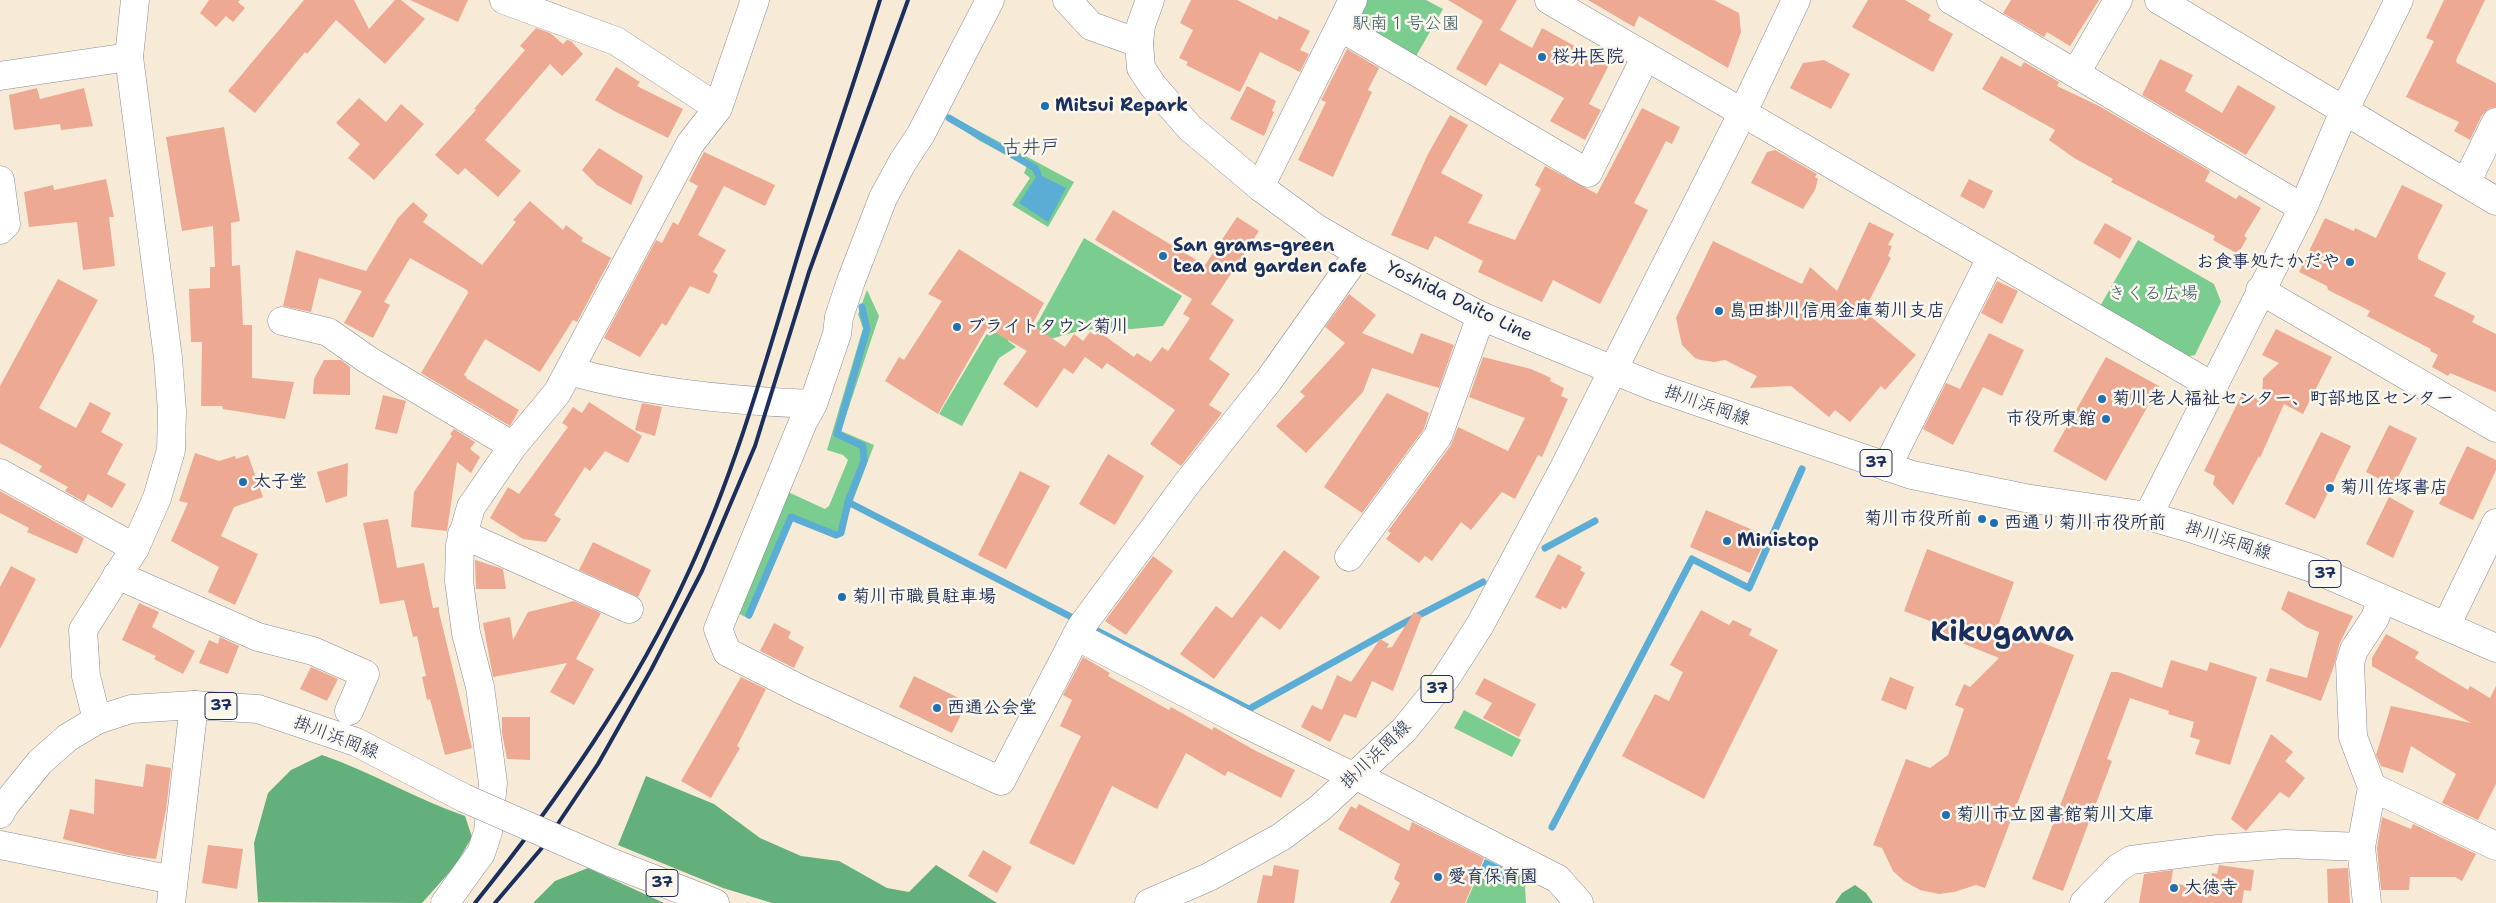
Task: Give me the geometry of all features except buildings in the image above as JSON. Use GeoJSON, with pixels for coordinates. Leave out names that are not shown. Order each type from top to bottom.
{"type":"FeatureCollection","features":[{"type":"Feature","properties":{"kind":"street"},"geometry":{"type":"LineString","coordinates":[[97,720],[86,676],[83,630],[134,548],[157,498],[171,450],[172,411],[129,57],[135,0]]}},
{"type":"Feature","properties":{"kind":"street"},"geometry":{"type":"LineString","coordinates":[[504,0],[616,41],[718,108]]}},
{"type":"Feature","properties":{"kind":"street"},"geometry":{"type":"LineString","coordinates":[[445,903],[481,853],[488,832],[493,782],[480,687],[466,633],[459,581],[462,534],[471,507],[514,446],[557,393],[690,144],[718,108],[755,0]]}},
{"type":"Feature","properties":{"kind":"street"},"geometry":{"type":"LineString","coordinates":[[990,0],[921,134],[902,163],[883,198],[851,281],[839,317],[837,334],[813,404],[803,422],[718,629],[727,652],[804,690],[1001,781],[1082,628],[1185,486],[1269,380],[1359,253]]}},
{"type":"Feature","properties":{"kind":"street"},"geometry":{"type":"LineString","coordinates":[[1067,0],[1091,26],[1139,43]]}},
{"type":"Feature","properties":{"kind":"street","name":"Yoshida Daito Line"},"geometry":{"type":"LineString","coordinates":[[1150,0],[1141,25],[1139,43],[1141,68],[1171,108],[1190,128],[1260,187],[1316,228],[1359,253],[1481,316],[1613,370]]}},
{"type":"Feature","properties":{"kind":"street"},"geometry":{"type":"LineString","coordinates":[[1260,187],[1353,0]]}},
{"type":"Feature","properties":{"kind":"street"},"geometry":{"type":"LineString","coordinates":[[1549,0],[2214,387]]}},
{"type":"Feature","properties":{"kind":"street"},"geometry":{"type":"LineString","coordinates":[[1613,370],[1743,112],[1796,0]]}},
{"type":"Feature","properties":{"kind":"street"},"geometry":{"type":"LineString","coordinates":[[1951,0],[2303,208]]}},
{"type":"Feature","properties":{"kind":"street"},"geometry":{"type":"LineString","coordinates":[[2076,73],[2118,0]]}},
{"type":"Feature","properties":{"kind":"street"},"geometry":{"type":"LineString","coordinates":[[2159,0],[2345,109],[2496,201]]}},
{"type":"Feature","properties":{"kind":"street"},"geometry":{"type":"LineString","coordinates":[[2148,516],[2214,387],[2260,290],[2303,208],[2345,109],[2399,0]]}},
{"type":"Feature","properties":{"kind":"street"},"geometry":{"type":"LineString","coordinates":[[1340,27],[1588,173],[1646,56]]}},
{"type":"Feature","properties":{"kind":"street"},"geometry":{"type":"LineString","coordinates":[[0,76],[129,57]]}},
{"type":"Feature","properties":{"kind":"street"},"geometry":{"type":"LineString","coordinates":[[2466,183],[2496,122]]}},
{"type":"Feature","properties":{"kind":"street"},"geometry":{"type":"LineString","coordinates":[[0,180],[6,224],[0,230]]}},
{"type":"Feature","properties":{"kind":"street"},"geometry":{"type":"LineString","coordinates":[[1887,466],[1991,258]]}},
{"type":"Feature","properties":{"kind":"street"},"geometry":{"type":"LineString","coordinates":[[2260,290],[2496,428]]}},
{"type":"Feature","properties":{"kind":"street"},"geometry":{"type":"LineString","coordinates":[[1349,557],[1438,436],[1481,316]]}},
{"type":"Feature","properties":{"kind":"street"},"geometry":{"type":"LineString","coordinates":[[282,322],[328,332],[368,360],[514,446]]}},
{"type":"Feature","properties":{"kind":"street","name":"掛川浜岡線"},"geometry":{"type":"LineString","coordinates":[[1149,903],[1201,881],[1281,837],[1320,808],[1404,730],[1446,678],[1480,625],[1565,466],[1613,370],[1715,409],[1912,475],[2025,498],[2148,516],[2312,568],[2496,648]]}},
{"type":"Feature","properties":{"kind":"street"},"geometry":{"type":"LineString","coordinates":[[569,371],[609,382],[641,387],[754,401],[813,404]]}},
{"type":"Feature","properties":{"kind":"street"},"geometry":{"type":"LineString","coordinates":[[0,473],[134,548]]}},
{"type":"Feature","properties":{"kind":"street"},"geometry":{"type":"LineString","coordinates":[[2446,626],[2496,523]]}},
{"type":"Feature","properties":{"kind":"street"},"geometry":{"type":"LineString","coordinates":[[462,534],[629,609]]}},
{"type":"Feature","properties":{"kind":"street"},"geometry":{"type":"LineString","coordinates":[[117,575],[258,636],[313,651],[365,674],[349,711]]}},
{"type":"Feature","properties":{"kind":"street"},"geometry":{"type":"LineString","coordinates":[[2367,903],[2361,847],[2372,787],[2353,737],[2350,663],[2354,650],[2374,618],[2382,598]]}},
{"type":"Feature","properties":{"kind":"street"},"geometry":{"type":"LineString","coordinates":[[1082,628],[1240,721],[1346,773],[1355,775],[1558,879],[1579,903]]}},
{"type":"Feature","properties":{"kind":"street"},"geometry":{"type":"LineString","coordinates":[[0,845],[172,892],[194,705]]}},
{"type":"Feature","properties":{"kind":"street","name":"掛川浜岡線"},"geometry":{"type":"LineString","coordinates":[[0,814],[40,762],[67,738],[97,720],[131,709],[194,705],[258,709],[356,742],[464,798],[610,862],[715,903]]}},
{"type":"Feature","properties":{"kind":"street"},"geometry":{"type":"LineString","coordinates":[[2372,787],[2496,846]]}},
{"type":"Feature","properties":{"kind":"street"},"geometry":{"type":"LineString","coordinates":[[2084,903],[2118,868],[2131,860],[2218,849],[2285,844],[2361,847]]}},
{"type":"Feature","properties":{"kind":"green space","name":"駅南１号公園"},"geometry":{"type":"Polygon","coordinates":[[[1365,0],[1426,0],[1443,9],[1415,58],[1360,25],[1357,16],[1365,0]]]}},
{"type":"Feature","properties":{"kind":"green space"},"geometry":{"type":"Polygon","coordinates":[[[951,116],[1074,182],[1048,227],[1012,205],[1030,178],[1024,173],[1027,166],[980,141],[948,120],[951,116]]]}},
{"type":"Feature","properties":{"kind":"green space"},"geometry":{"type":"Polygon","coordinates":[[[1084,238],[1182,296],[1163,326],[1132,329],[1104,328],[1079,331],[1021,347],[1039,320],[1084,238]]]}},
{"type":"Feature","properties":{"kind":"green space","name":"きくる広場"},"geometry":{"type":"Polygon","coordinates":[[[2138,240],[2214,284],[2221,302],[2195,355],[2185,357],[2099,308],[2138,240]]]}},
{"type":"Feature","properties":{"kind":"green space"},"geometry":{"type":"Polygon","coordinates":[[[867,290],[879,316],[841,431],[874,445],[851,506],[843,535],[836,537],[792,520],[749,619],[738,613],[788,492],[825,509],[829,506],[848,460],[843,455],[827,450],[863,328],[858,314],[867,290]]]}},
{"type":"Feature","properties":{"kind":"green space"},"geometry":{"type":"Polygon","coordinates":[[[998,315],[1017,327],[1008,341],[1016,347],[999,358],[962,426],[939,414],[998,315]]]}},
{"type":"Feature","properties":{"kind":"green space"},"geometry":{"type":"Polygon","coordinates":[[[1464,710],[1521,740],[1512,757],[1454,728],[1464,710]]]}},
{"type":"Feature","properties":{"kind":"green space"},"geometry":{"type":"Polygon","coordinates":[[[322,755],[465,816],[472,837],[455,866],[422,903],[258,902],[254,843],[268,793],[291,770],[322,755]]]}},
{"type":"Feature","properties":{"kind":"green space"},"geometry":{"type":"Polygon","coordinates":[[[646,776],[714,804],[760,838],[801,856],[839,861],[887,888],[909,892],[936,865],[997,903],[772,903],[723,888],[618,845],[646,776]]]}},
{"type":"Feature","properties":{"kind":"green space"},"geometry":{"type":"Polygon","coordinates":[[[588,868],[664,903],[533,903],[555,881],[588,868]]]}},
{"type":"Feature","properties":{"kind":"green space"},"geometry":{"type":"Polygon","coordinates":[[[1517,868],[1531,876],[1525,887],[1526,903],[1466,903],[1479,873],[1507,887],[1517,868]]]}},
{"type":"Feature","properties":{"kind":"green space"},"geometry":{"type":"Polygon","coordinates":[[[1855,885],[1866,893],[1873,903],[1835,903],[1842,893],[1855,885]]]}},
{"type":"Feature","properties":{"kind":"water"},"geometry":{"type":"Polygon","coordinates":[[[1038,174],[1066,188],[1048,222],[1019,203],[1038,174]]]}},
{"type":"Feature","properties":{"kind":"water"},"geometry":{"type":"Polygon","coordinates":[[[1485,859],[1513,872],[1507,886],[1479,872],[1485,859]]]}},
{"type":"Feature","properties":{"kind":"waterway"},"geometry":{"type":"LineString","coordinates":[[949,118],[1035,168],[1038,174]]}},
{"type":"Feature","properties":{"kind":"waterway"},"geometry":{"type":"LineString","coordinates":[[749,615],[791,517],[836,535],[841,533],[848,502],[864,461],[863,446],[837,434],[867,329],[862,307]]}},
{"type":"Feature","properties":{"kind":"waterway"},"geometry":{"type":"LineString","coordinates":[[1552,827],[1692,559],[1749,588],[1802,469]]}},
{"type":"Feature","properties":{"kind":"waterway"},"geometry":{"type":"LineString","coordinates":[[848,502],[1079,621]]}},
{"type":"Feature","properties":{"kind":"waterway"},"geometry":{"type":"LineString","coordinates":[[1545,548],[1595,521]]}},
{"type":"Feature","properties":{"kind":"waterway"},"geometry":{"type":"LineString","coordinates":[[1088,626],[1249,709],[1402,624],[1483,582]]}},
{"type":"Feature","properties":{"kind":"railway"},"geometry":{"type":"LineString","coordinates":[[475,903],[565,785],[644,659],[689,571],[720,497],[747,421],[880,0]]}},
{"type":"Feature","properties":{"kind":"railway"},"geometry":{"type":"LineString","coordinates":[[495,903],[541,849],[598,764],[651,670],[702,571],[755,446],[809,272],[908,0]]}},
{"type":"Feature","properties":{"kind":"place","name":"桜井医院"},"geometry":{"type":"Point","coordinates":[1542,57]}},
{"type":"Feature","properties":{"kind":"place","name":"Mitsui Repark"},"geometry":{"type":"Point","coordinates":[1045,106]}},
{"type":"Feature","properties":{"kind":"place","name":"San grams-green tea and garden cafe"},"geometry":{"type":"Point","coordinates":[1163,256]}},
{"type":"Feature","properties":{"kind":"place","name":"お食事処たかだや"},"geometry":{"type":"Point","coordinates":[2350,262]}},
{"type":"Feature","properties":{"kind":"place","name":"島田掛川信用金庫菊川支店"},"geometry":{"type":"Point","coordinates":[1719,311]}},
{"type":"Feature","properties":{"kind":"place","name":"ブライトタウン菊川"},"geometry":{"type":"Point","coordinates":[957,327]}},
{"type":"Feature","properties":{"kind":"place","name":"菊川老人福祉センター、町部地区センター"},"geometry":{"type":"Point","coordinates":[2102,399]}},
{"type":"Feature","properties":{"kind":"place","name":"市役所東館"},"geometry":{"type":"Point","coordinates":[2106,419]}},
{"type":"Feature","properties":{"kind":"place","name":"太子堂"},"geometry":{"type":"Point","coordinates":[243,482]}},
{"type":"Feature","properties":{"kind":"place","name":"菊川佐塚書店"},"geometry":{"type":"Point","coordinates":[2330,488]}},
{"type":"Feature","properties":{"kind":"place","name":"菊川市役所前"},"geometry":{"type":"Point","coordinates":[1982,519]}},
{"type":"Feature","properties":{"kind":"place","name":"西通り菊川市役所前"},"geometry":{"type":"Point","coordinates":[1994,523]}},
{"type":"Feature","properties":{"kind":"place","name":"Ministop"},"geometry":{"type":"Point","coordinates":[1727,541]}},
{"type":"Feature","properties":{"kind":"place","name":"菊川市職員駐車場"},"geometry":{"type":"Point","coordinates":[842,597]}},
{"type":"Feature","properties":{"kind":"place","name":"西通公会堂"},"geometry":{"type":"Point","coordinates":[937,708]}},
{"type":"Feature","properties":{"kind":"place","name":"菊川市立図書館菊川文庫"},"geometry":{"type":"Point","coordinates":[1946,815]}},
{"type":"Feature","properties":{"kind":"place","name":"愛育保育園"},"geometry":{"type":"Point","coordinates":[1438,877]}},
{"type":"Feature","properties":{"kind":"place","name":"大徳寺"},"geometry":{"type":"Point","coordinates":[2174,888]}},
{"type":"Feature","properties":{"kind":"district","name":"古井戸"},"geometry":{"type":"Point","coordinates":[1031,148]}},
{"type":"Feature","properties":{"kind":"district","name":"Kikugawa"},"geometry":{"type":"Point","coordinates":[2002,634]}}]}
